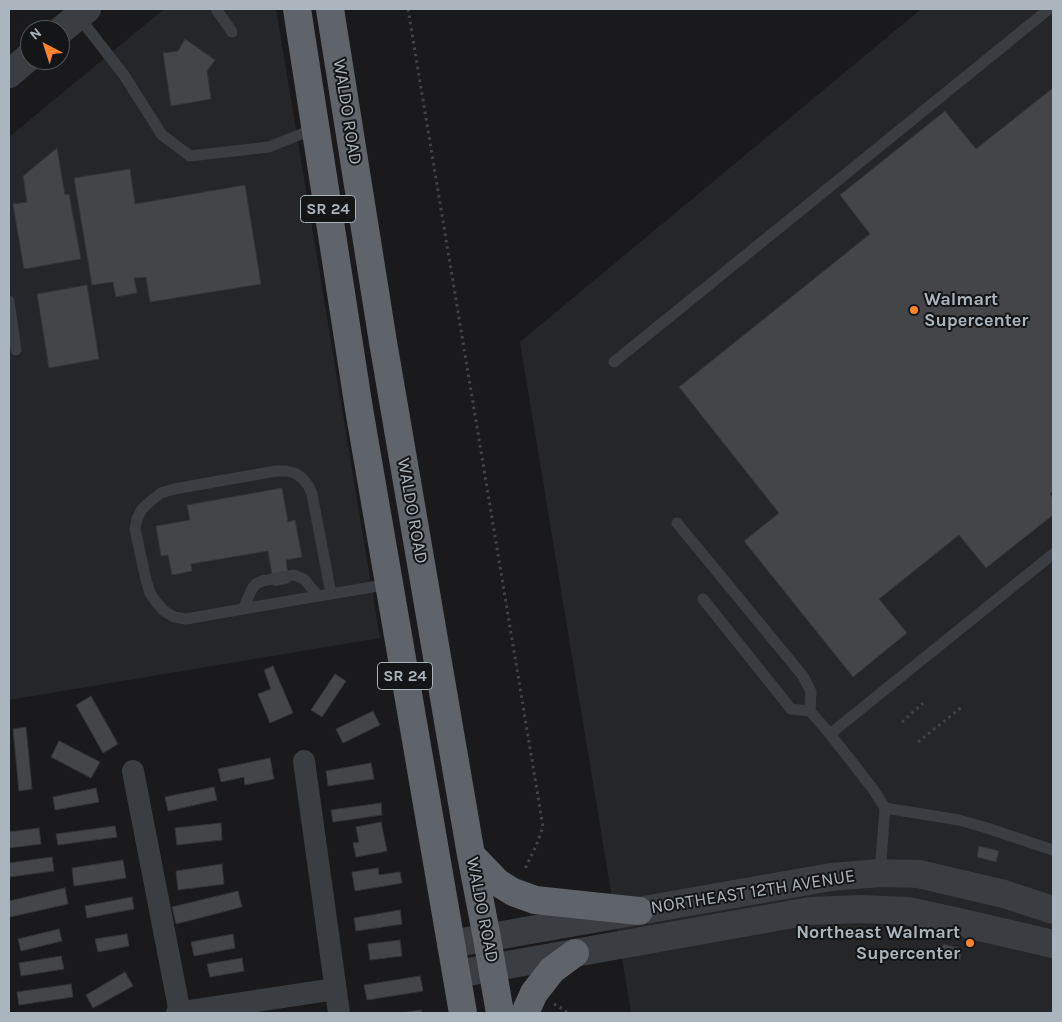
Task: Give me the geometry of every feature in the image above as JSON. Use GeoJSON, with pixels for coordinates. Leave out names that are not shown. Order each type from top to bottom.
{"type":"FeatureCollection","features":[{"type":"Feature","properties":{"kind":"highway","name":"WALDO ROAD"},"geometry":{"type":"LineString","coordinates":[[297,9],[359,409],[463,1013]]}},
{"type":"Feature","properties":{"kind":"highway","name":"WALDO ROAD"},"geometry":{"type":"LineString","coordinates":[[330,9],[382,332],[471,855],[500,1013]]}},
{"type":"Feature","properties":{"kind":"highway"},"geometry":{"type":"LineString","coordinates":[[471,855],[497,882],[513,892],[535,900],[638,911]]}},
{"type":"Feature","properties":{"kind":"highway"},"geometry":{"type":"LineString","coordinates":[[525,1013],[534,994],[552,970],[575,953]]}},
{"type":"Feature","properties":{"kind":"street"},"geometry":{"type":"LineString","coordinates":[[9,74],[20,65]]}},
{"type":"Feature","properties":{"kind":"street"},"geometry":{"type":"LineString","coordinates":[[304,761],[339,1013]]}},
{"type":"Feature","properties":{"kind":"street"},"geometry":{"type":"LineString","coordinates":[[133,771],[178,1013],[335,989]]}},
{"type":"Feature","properties":{"kind":"street","name":"NORTHEAST 12TH AVENUE"},"geometry":{"type":"LineString","coordinates":[[451,944],[831,877],[880,873],[918,874],[1004,894],[1053,910]]}},
{"type":"Feature","properties":{"kind":"street","name":"NORTHEAST 12TH AVENUE"},"geometry":{"type":"LineString","coordinates":[[457,974],[810,911],[860,909],[908,911],[1052,940]]}},
{"type":"Feature","properties":{"kind":"lane"},"geometry":{"type":"LineString","coordinates":[[216,9],[232,32]]}},
{"type":"Feature","properties":{"kind":"lane"},"geometry":{"type":"LineString","coordinates":[[614,362],[1049,9]]}},
{"type":"Feature","properties":{"kind":"lane"},"geometry":{"type":"LineString","coordinates":[[75,19],[124,75],[162,136],[190,156],[269,146],[316,128]]}},
{"type":"Feature","properties":{"kind":"lane"},"geometry":{"type":"LineString","coordinates":[[9,301],[16,350]]}},
{"type":"Feature","properties":{"kind":"lane"},"geometry":{"type":"LineString","coordinates":[[331,594],[312,494],[308,485],[295,473],[276,471],[174,489],[161,493],[152,500],[142,510],[137,519],[135,529],[150,593],[164,610],[174,617],[186,619],[318,596],[331,594],[389,584]]}},
{"type":"Feature","properties":{"kind":"lane"},"geometry":{"type":"LineString","coordinates":[[677,523],[803,676],[811,692],[810,712]]}},
{"type":"Feature","properties":{"kind":"lane"},"geometry":{"type":"LineString","coordinates":[[830,734],[1053,554]]}},
{"type":"Feature","properties":{"kind":"lane"},"geometry":{"type":"LineString","coordinates":[[243,609],[252,589],[262,580],[294,575],[300,576],[318,596]]}},
{"type":"Feature","properties":{"kind":"lane"},"geometry":{"type":"LineString","coordinates":[[703,599],[791,709],[810,712],[830,734],[873,789],[885,808],[880,873]]}},
{"type":"Feature","properties":{"kind":"lane"},"geometry":{"type":"LineString","coordinates":[[885,808],[959,820],[1053,850]]}},
{"type":"Feature","properties":{"kind":"path"},"geometry":{"type":"LineString","coordinates":[[408,9],[543,827],[522,874]]}},
{"type":"Feature","properties":{"kind":"path"},"geometry":{"type":"LineString","coordinates":[[902,722],[923,704]]}},
{"type":"Feature","properties":{"kind":"path"},"geometry":{"type":"LineString","coordinates":[[918,742],[963,706]]}},
{"type":"Feature","properties":{"kind":"shaded area"},"geometry":{"type":"Polygon","coordinates":[[[164,9],[276,9],[380,638],[9,700],[9,137],[164,9]]]}},
{"type":"Feature","properties":{"kind":"shaded area"},"geometry":{"type":"Polygon","coordinates":[[[921,9],[1053,9],[1053,1013],[631,1013],[520,342],[921,9]]]}},
{"type":"Feature","properties":{"kind":"building"},"geometry":{"type":"Polygon","coordinates":[[[185,39],[215,60],[207,71],[211,99],[171,106],[163,53],[178,51],[185,39]]]}},
{"type":"Feature","properties":{"kind":"building","name":"Walmart Supercenter"},"geometry":{"type":"Polygon","coordinates":[[[1053,88],[1053,491],[1050,494],[1053,498],[1053,515],[986,568],[959,535],[879,599],[907,633],[853,677],[744,541],[779,513],[679,387],[870,234],[840,195],[945,111],[976,149],[1053,88]]]}},
{"type":"Feature","properties":{"kind":"building"},"geometry":{"type":"Polygon","coordinates":[[[57,148],[65,195],[69,194],[81,259],[24,269],[13,204],[27,202],[23,176],[57,148]]]}},
{"type":"Feature","properties":{"kind":"building"},"geometry":{"type":"Polygon","coordinates":[[[130,169],[135,204],[245,185],[261,284],[150,302],[146,277],[134,278],[137,293],[116,297],[113,282],[92,285],[74,178],[130,169]]]}},
{"type":"Feature","properties":{"kind":"building"},"geometry":{"type":"Polygon","coordinates":[[[87,285],[99,359],[49,368],[37,294],[87,285]]]}},
{"type":"Feature","properties":{"kind":"building"},"geometry":{"type":"Polygon","coordinates":[[[282,488],[288,522],[295,520],[302,557],[286,560],[289,583],[274,586],[268,551],[191,564],[192,571],[172,575],[168,555],[161,556],[156,526],[190,520],[187,505],[282,488]]]}},
{"type":"Feature","properties":{"kind":"building"},"geometry":{"type":"Polygon","coordinates":[[[273,666],[293,713],[270,723],[258,694],[271,689],[264,670],[273,666]]]}},
{"type":"Feature","properties":{"kind":"building"},"geometry":{"type":"Polygon","coordinates":[[[335,674],[346,681],[322,717],[311,710],[335,674]]]}},
{"type":"Feature","properties":{"kind":"building"},"geometry":{"type":"Polygon","coordinates":[[[91,696],[118,744],[103,753],[76,705],[91,696]]]}},
{"type":"Feature","properties":{"kind":"building"},"geometry":{"type":"Polygon","coordinates":[[[373,711],[380,725],[343,743],[336,729],[373,711]]]}},
{"type":"Feature","properties":{"kind":"building"},"geometry":{"type":"Polygon","coordinates":[[[26,727],[32,789],[19,791],[13,729],[26,727]]]}},
{"type":"Feature","properties":{"kind":"building"},"geometry":{"type":"Polygon","coordinates":[[[59,741],[100,762],[91,778],[51,757],[59,741]]]}},
{"type":"Feature","properties":{"kind":"building"},"geometry":{"type":"Polygon","coordinates":[[[270,758],[274,779],[245,785],[244,777],[221,782],[218,769],[270,758]]]}},
{"type":"Feature","properties":{"kind":"building"},"geometry":{"type":"Polygon","coordinates":[[[371,763],[374,779],[328,786],[326,771],[371,763]]]}},
{"type":"Feature","properties":{"kind":"building"},"geometry":{"type":"Polygon","coordinates":[[[214,787],[217,800],[168,811],[165,797],[214,787]]]}},
{"type":"Feature","properties":{"kind":"building"},"geometry":{"type":"Polygon","coordinates":[[[96,788],[99,802],[55,810],[53,797],[96,788]]]}},
{"type":"Feature","properties":{"kind":"building"},"geometry":{"type":"Polygon","coordinates":[[[381,803],[382,815],[333,822],[331,810],[381,803]]]}},
{"type":"Feature","properties":{"kind":"building"},"geometry":{"type":"Polygon","coordinates":[[[381,822],[387,851],[356,857],[353,843],[359,842],[356,827],[381,822]]]}},
{"type":"Feature","properties":{"kind":"building"},"geometry":{"type":"Polygon","coordinates":[[[221,823],[222,840],[177,845],[175,828],[221,823]]]}},
{"type":"Feature","properties":{"kind":"building"},"geometry":{"type":"Polygon","coordinates":[[[115,826],[117,837],[58,845],[56,834],[115,826]]]}},
{"type":"Feature","properties":{"kind":"building"},"geometry":{"type":"Polygon","coordinates":[[[39,828],[41,844],[9,848],[9,832],[39,828]]]}},
{"type":"Feature","properties":{"kind":"building"},"geometry":{"type":"Polygon","coordinates":[[[979,846],[999,851],[996,862],[977,857],[979,846]]]}},
{"type":"Feature","properties":{"kind":"building"},"geometry":{"type":"Polygon","coordinates":[[[52,857],[54,871],[9,877],[9,863],[52,857]]]}},
{"type":"Feature","properties":{"kind":"building"},"geometry":{"type":"Polygon","coordinates":[[[123,860],[126,878],[74,886],[72,868],[123,860]]]}},
{"type":"Feature","properties":{"kind":"building"},"geometry":{"type":"Polygon","coordinates":[[[222,864],[224,884],[178,890],[176,871],[222,864]]]}},
{"type":"Feature","properties":{"kind":"building"},"geometry":{"type":"Polygon","coordinates":[[[378,868],[379,875],[400,872],[402,883],[355,891],[352,872],[378,868]]]}},
{"type":"Feature","properties":{"kind":"building"},"geometry":{"type":"Polygon","coordinates":[[[65,888],[68,904],[10,917],[9,901],[65,888]]]}},
{"type":"Feature","properties":{"kind":"building"},"geometry":{"type":"Polygon","coordinates":[[[238,891],[242,907],[176,924],[172,907],[238,891]]]}},
{"type":"Feature","properties":{"kind":"building"},"geometry":{"type":"Polygon","coordinates":[[[132,897],[134,909],[87,918],[85,906],[132,897]]]}},
{"type":"Feature","properties":{"kind":"building"},"geometry":{"type":"Polygon","coordinates":[[[400,910],[402,924],[356,931],[354,918],[400,910]]]}},
{"type":"Feature","properties":{"kind":"building"},"geometry":{"type":"Polygon","coordinates":[[[59,929],[62,941],[21,951],[18,939],[59,929]]]}},
{"type":"Feature","properties":{"kind":"building"},"geometry":{"type":"Polygon","coordinates":[[[127,934],[129,946],[98,952],[95,939],[127,934]]]}},
{"type":"Feature","properties":{"kind":"building"},"geometry":{"type":"Polygon","coordinates":[[[233,934],[235,948],[194,956],[191,942],[233,934]]]}},
{"type":"Feature","properties":{"kind":"building"},"geometry":{"type":"Polygon","coordinates":[[[400,940],[402,956],[370,960],[368,944],[400,940]]]}},
{"type":"Feature","properties":{"kind":"building"},"geometry":{"type":"Polygon","coordinates":[[[943,944],[962,949],[960,960],[940,955],[943,944]]]}},
{"type":"Feature","properties":{"kind":"building"},"geometry":{"type":"Polygon","coordinates":[[[61,956],[64,969],[21,976],[19,963],[61,956]]]}},
{"type":"Feature","properties":{"kind":"building"},"geometry":{"type":"Polygon","coordinates":[[[242,958],[244,971],[210,977],[207,964],[242,958]]]}},
{"type":"Feature","properties":{"kind":"building"},"geometry":{"type":"Polygon","coordinates":[[[125,972],[133,986],[93,1008],[86,995],[125,972]]]}},
{"type":"Feature","properties":{"kind":"building"},"geometry":{"type":"Polygon","coordinates":[[[420,976],[423,991],[367,1000],[364,985],[420,976]]]}},
{"type":"Feature","properties":{"kind":"building"},"geometry":{"type":"Polygon","coordinates":[[[71,984],[73,997],[19,1005],[17,992],[71,984]]]}},
{"type":"Feature","properties":{"kind":"building"},"geometry":{"type":"Polygon","coordinates":[[[421,1010],[422,1013],[401,1013],[421,1010]]]}},
{"type":"Feature","properties":{"kind":"place","name":"Walmart Supercenter"},"geometry":{"type":"Point","coordinates":[914,310]}},
{"type":"Feature","properties":{"kind":"place","name":"Northeast Walmart Supercenter"},"geometry":{"type":"Point","coordinates":[970,943]}}]}
